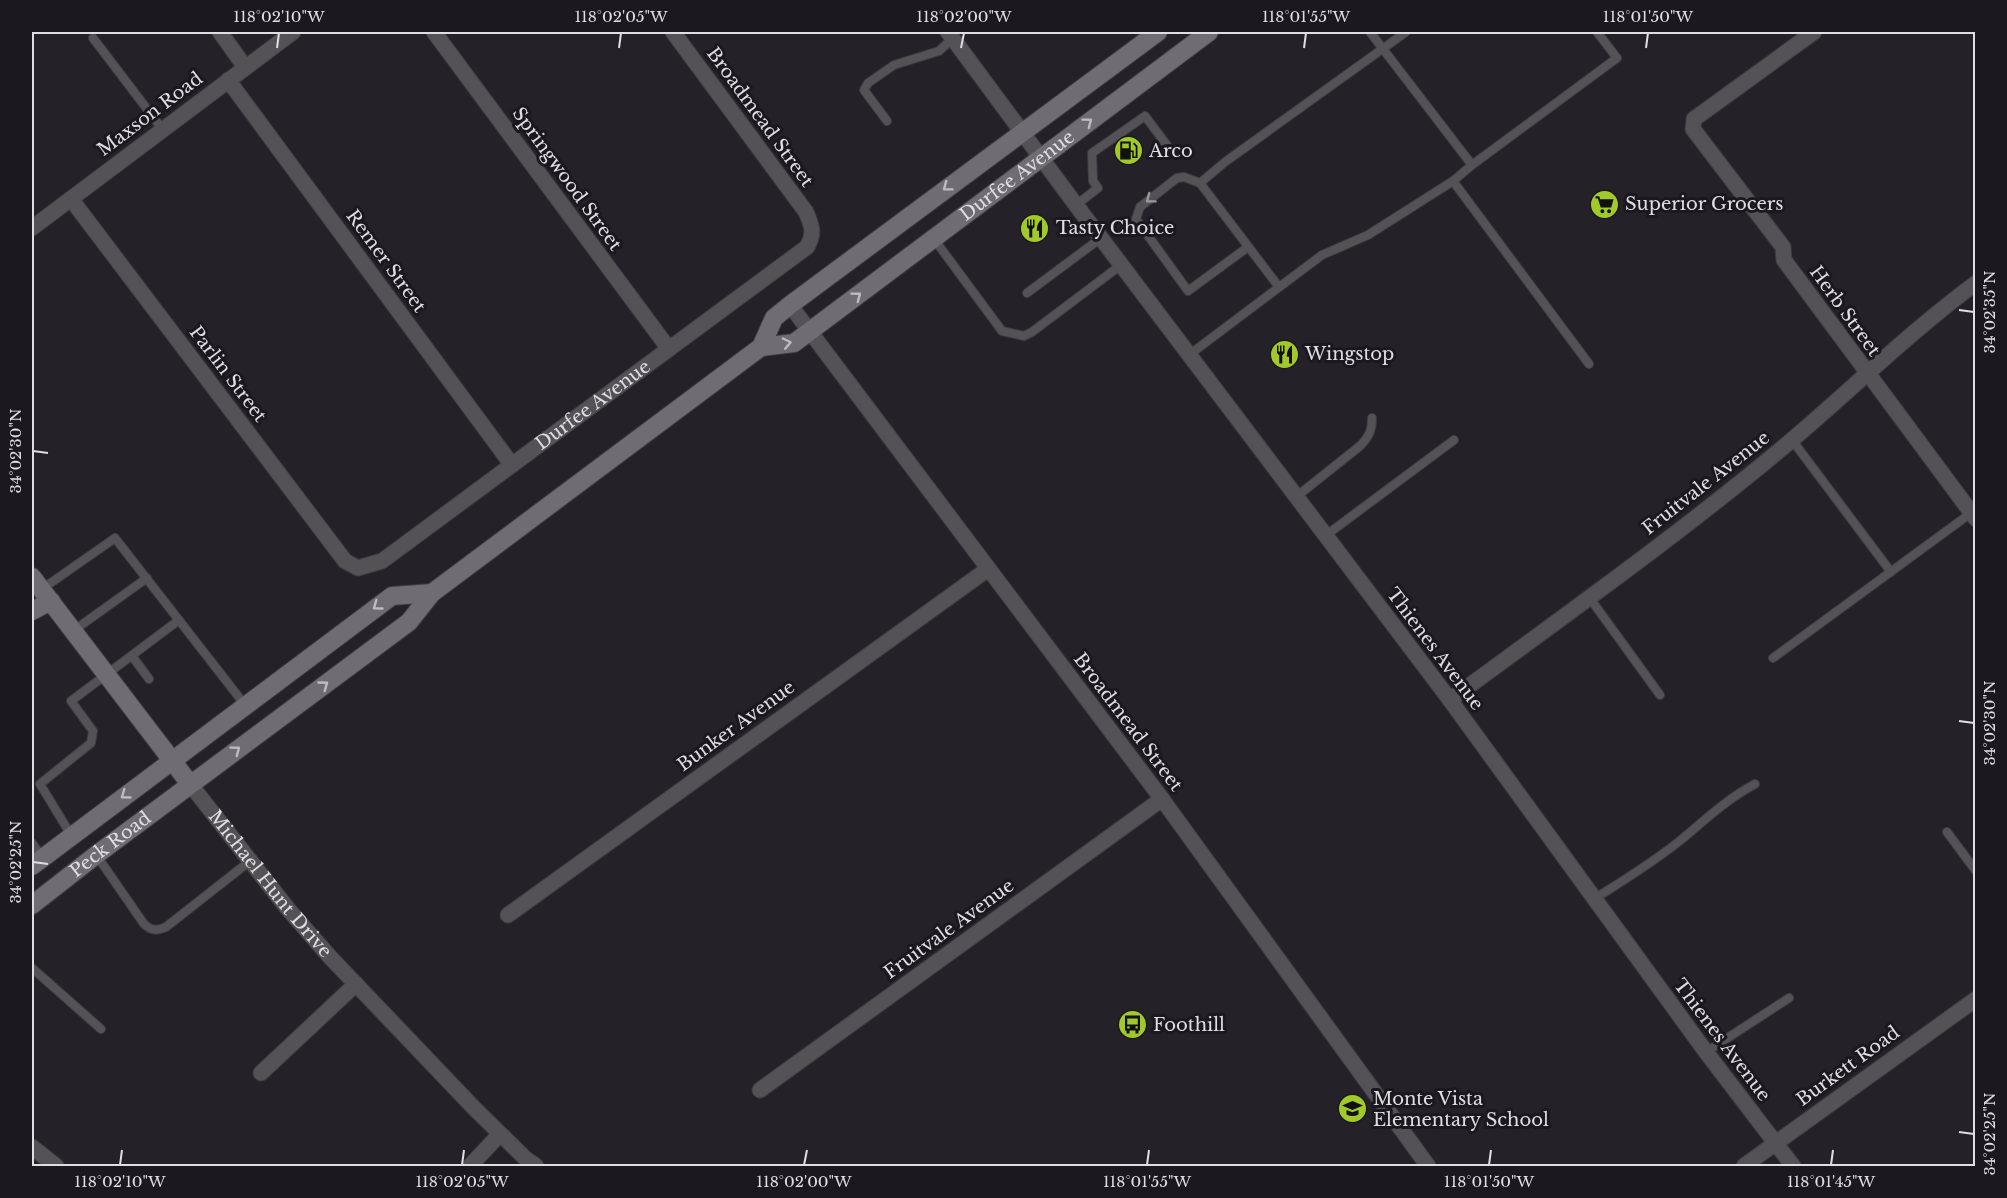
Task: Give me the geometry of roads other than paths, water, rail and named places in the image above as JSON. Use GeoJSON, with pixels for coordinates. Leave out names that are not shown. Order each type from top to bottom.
{"type":"FeatureCollection","features":[{"type":"Feature","properties":{"kind":"main road","name":"Durfee Avenue"},"geometry":{"type":"LineString","coordinates":[[190,784],[409,622],[432,593],[761,347],[774,318],[790,305],[1156,32]]}},
{"type":"Feature","properties":{"kind":"main road","name":"Durfee Avenue"},"geometry":{"type":"LineString","coordinates":[[761,347],[794,344],[1209,32]]}},
{"type":"Feature","properties":{"kind":"main road"},"geometry":{"type":"LineString","coordinates":[[32,611],[41,589]]}},
{"type":"Feature","properties":{"kind":"main road","name":"Michael Hunt Drive"},"geometry":{"type":"LineString","coordinates":[[41,589],[190,784]]}},
{"type":"Feature","properties":{"kind":"main road"},"geometry":{"type":"LineString","coordinates":[[173,761],[392,596],[432,593]]}},
{"type":"Feature","properties":{"kind":"main road","name":"Peck Road"},"geometry":{"type":"LineString","coordinates":[[35,855],[71,835],[173,761]]}},
{"type":"Feature","properties":{"kind":"main road","name":"Peck Road"},"geometry":{"type":"LineString","coordinates":[[32,905],[190,784]]}},
{"type":"Feature","properties":{"kind":"street"},"geometry":{"type":"LineString","coordinates":[[220,32],[245,67]]}},
{"type":"Feature","properties":{"kind":"street","name":"Maxson Road"},"geometry":{"type":"LineString","coordinates":[[32,228],[293,32]]}},
{"type":"Feature","properties":{"kind":"street","name":"Springwood Street"},"geometry":{"type":"LineString","coordinates":[[434,32],[669,349]]}},
{"type":"Feature","properties":{"kind":"street","name":"Broadmead Street"},"geometry":{"type":"LineString","coordinates":[[673,32],[806,212],[813,228]]}},
{"type":"Feature","properties":{"kind":"street","name":"Herb Street"},"geometry":{"type":"LineString","coordinates":[[1814,32],[1694,119],[1693,129],[1783,247],[1784,260],[1973,516]]}},
{"type":"Feature","properties":{"kind":"street"},"geometry":{"type":"LineString","coordinates":[[950,34],[1023,131]]}},
{"type":"Feature","properties":{"kind":"street","name":"Remer Street"},"geometry":{"type":"LineString","coordinates":[[228,80],[512,465]]}},
{"type":"Feature","properties":{"kind":"street","name":"Thienes Avenue"},"geometry":{"type":"LineString","coordinates":[[1023,131],[1121,265],[1450,700],[1706,1052],[1793,1167]]}},
{"type":"Feature","properties":{"kind":"street","name":"Parlin Street"},"geometry":{"type":"LineString","coordinates":[[71,199],[345,561],[358,568]]}},
{"type":"Feature","properties":{"kind":"street","name":"Durfee Avenue"},"geometry":{"type":"LineString","coordinates":[[358,568],[382,561],[807,247],[812,239],[813,228]]}},
{"type":"Feature","properties":{"kind":"street","name":"Fruitvale Avenue"},"geometry":{"type":"LineString","coordinates":[[1450,700],[1682,527],[1792,440],[1866,374],[1976,283]]}},
{"type":"Feature","properties":{"kind":"street","name":"Broadmead Street"},"geometry":{"type":"LineString","coordinates":[[790,305],[1162,799],[1428,1167]]}},
{"type":"Feature","properties":{"kind":"street","name":"Bunker Avenue"},"geometry":{"type":"LineString","coordinates":[[508,915],[988,569]]}},
{"type":"Feature","properties":{"kind":"street","name":"Michael Hunt Drive"},"geometry":{"type":"LineString","coordinates":[[190,784],[288,909],[356,984],[500,1134],[536,1167]]}},
{"type":"Feature","properties":{"kind":"street","name":"Fruitvale Avenue"},"geometry":{"type":"LineString","coordinates":[[760,1090],[1162,799]]}},
{"type":"Feature","properties":{"kind":"street"},"geometry":{"type":"LineString","coordinates":[[261,1074],[356,984]]}},
{"type":"Feature","properties":{"kind":"street","name":"Burkett Road"},"geometry":{"type":"LineString","coordinates":[[1744,1167],[1976,999]]}},
{"type":"Feature","properties":{"kind":"street"},"geometry":{"type":"LineString","coordinates":[[470,1167],[500,1134]]}},
{"type":"Feature","properties":{"kind":"street"},"geometry":{"type":"LineString","coordinates":[[32,1147],[56,1167]]}},
{"type":"Feature","properties":{"kind":"lane"},"geometry":{"type":"LineString","coordinates":[[1370,32],[1472,165]]}},
{"type":"Feature","properties":{"kind":"lane"},"geometry":{"type":"LineString","coordinates":[[1200,183],[1225,162],[1406,32]]}},
{"type":"Feature","properties":{"kind":"lane"},"geometry":{"type":"LineString","coordinates":[[1189,355],[1322,255],[1368,235],[1453,181],[1617,58],[1597,32]]}},
{"type":"Feature","properties":{"kind":"lane"},"geometry":{"type":"LineString","coordinates":[[887,121],[864,90],[868,83],[894,64],[939,51],[950,34]]}},
{"type":"Feature","properties":{"kind":"lane"},"geometry":{"type":"LineString","coordinates":[[93,38],[163,130]]}},
{"type":"Feature","properties":{"kind":"lane"},"geometry":{"type":"LineString","coordinates":[[1076,205],[1098,188],[1093,181],[1092,153],[1145,116],[1172,152]]}},
{"type":"Feature","properties":{"kind":"lane"},"geometry":{"type":"LineString","coordinates":[[1248,247],[1188,291],[1136,219],[1140,207],[1177,178],[1184,177],[1200,183],[1248,247],[1278,287]]}},
{"type":"Feature","properties":{"kind":"lane"},"geometry":{"type":"LineString","coordinates":[[1453,181],[1589,364]]}},
{"type":"Feature","properties":{"kind":"lane"},"geometry":{"type":"LineString","coordinates":[[933,238],[1002,331],[1024,336],[1121,265]]}},
{"type":"Feature","properties":{"kind":"lane"},"geometry":{"type":"LineString","coordinates":[[1027,293],[1101,238]]}},
{"type":"Feature","properties":{"kind":"lane"},"geometry":{"type":"LineString","coordinates":[[1296,497],[1360,446],[1372,429],[1372,418]]}},
{"type":"Feature","properties":{"kind":"lane"},"geometry":{"type":"LineString","coordinates":[[1325,536],[1454,440]]}},
{"type":"Feature","properties":{"kind":"lane"},"geometry":{"type":"LineString","coordinates":[[1792,440],[1891,572]]}},
{"type":"Feature","properties":{"kind":"lane"},"geometry":{"type":"LineString","coordinates":[[1773,658],[1891,572],[1973,516]]}},
{"type":"Feature","properties":{"kind":"lane"},"geometry":{"type":"LineString","coordinates":[[41,589],[115,538],[245,705]]}},
{"type":"Feature","properties":{"kind":"lane"},"geometry":{"type":"LineString","coordinates":[[73,631],[147,578]]}},
{"type":"Feature","properties":{"kind":"lane"},"geometry":{"type":"LineString","coordinates":[[1589,597],[1660,695]]}},
{"type":"Feature","properties":{"kind":"lane"},"geometry":{"type":"LineString","coordinates":[[71,835],[40,784],[91,743],[93,731],[71,700],[179,620]]}},
{"type":"Feature","properties":{"kind":"lane"},"geometry":{"type":"LineString","coordinates":[[132,656],[149,679]]}},
{"type":"Feature","properties":{"kind":"lane"},"geometry":{"type":"LineString","coordinates":[[1594,898],[1634,875],[1736,794],[1755,784]]}},
{"type":"Feature","properties":{"kind":"lane"},"geometry":{"type":"LineString","coordinates":[[1947,832],[1976,871]]}},
{"type":"Feature","properties":{"kind":"lane"},"geometry":{"type":"LineString","coordinates":[[96,855],[144,924],[150,929],[158,930],[166,927],[250,861]]}},
{"type":"Feature","properties":{"kind":"lane"},"geometry":{"type":"LineString","coordinates":[[32,968],[101,1029]]}},
{"type":"Feature","properties":{"kind":"lane"},"geometry":{"type":"LineString","coordinates":[[1706,1052],[1789,998]]}},
{"type":"Feature","properties":{"kind":"place","name":"Arco"},"geometry":{"type":"Point","coordinates":[1128,151]}},
{"type":"Feature","properties":{"kind":"place","name":"Superior Grocers"},"geometry":{"type":"Point","coordinates":[1604,204]}},
{"type":"Feature","properties":{"kind":"place","name":"Tasty Choice"},"geometry":{"type":"Point","coordinates":[1035,228]}},
{"type":"Feature","properties":{"kind":"place","name":"Wingstop"},"geometry":{"type":"Point","coordinates":[1284,354]}},
{"type":"Feature","properties":{"kind":"place","name":"Foothill"},"geometry":{"type":"Point","coordinates":[1132,1025]}},
{"type":"Feature","properties":{"kind":"place","name":"Monte Vista Elementary School"},"geometry":{"type":"Point","coordinates":[1352,1109]}}]}
